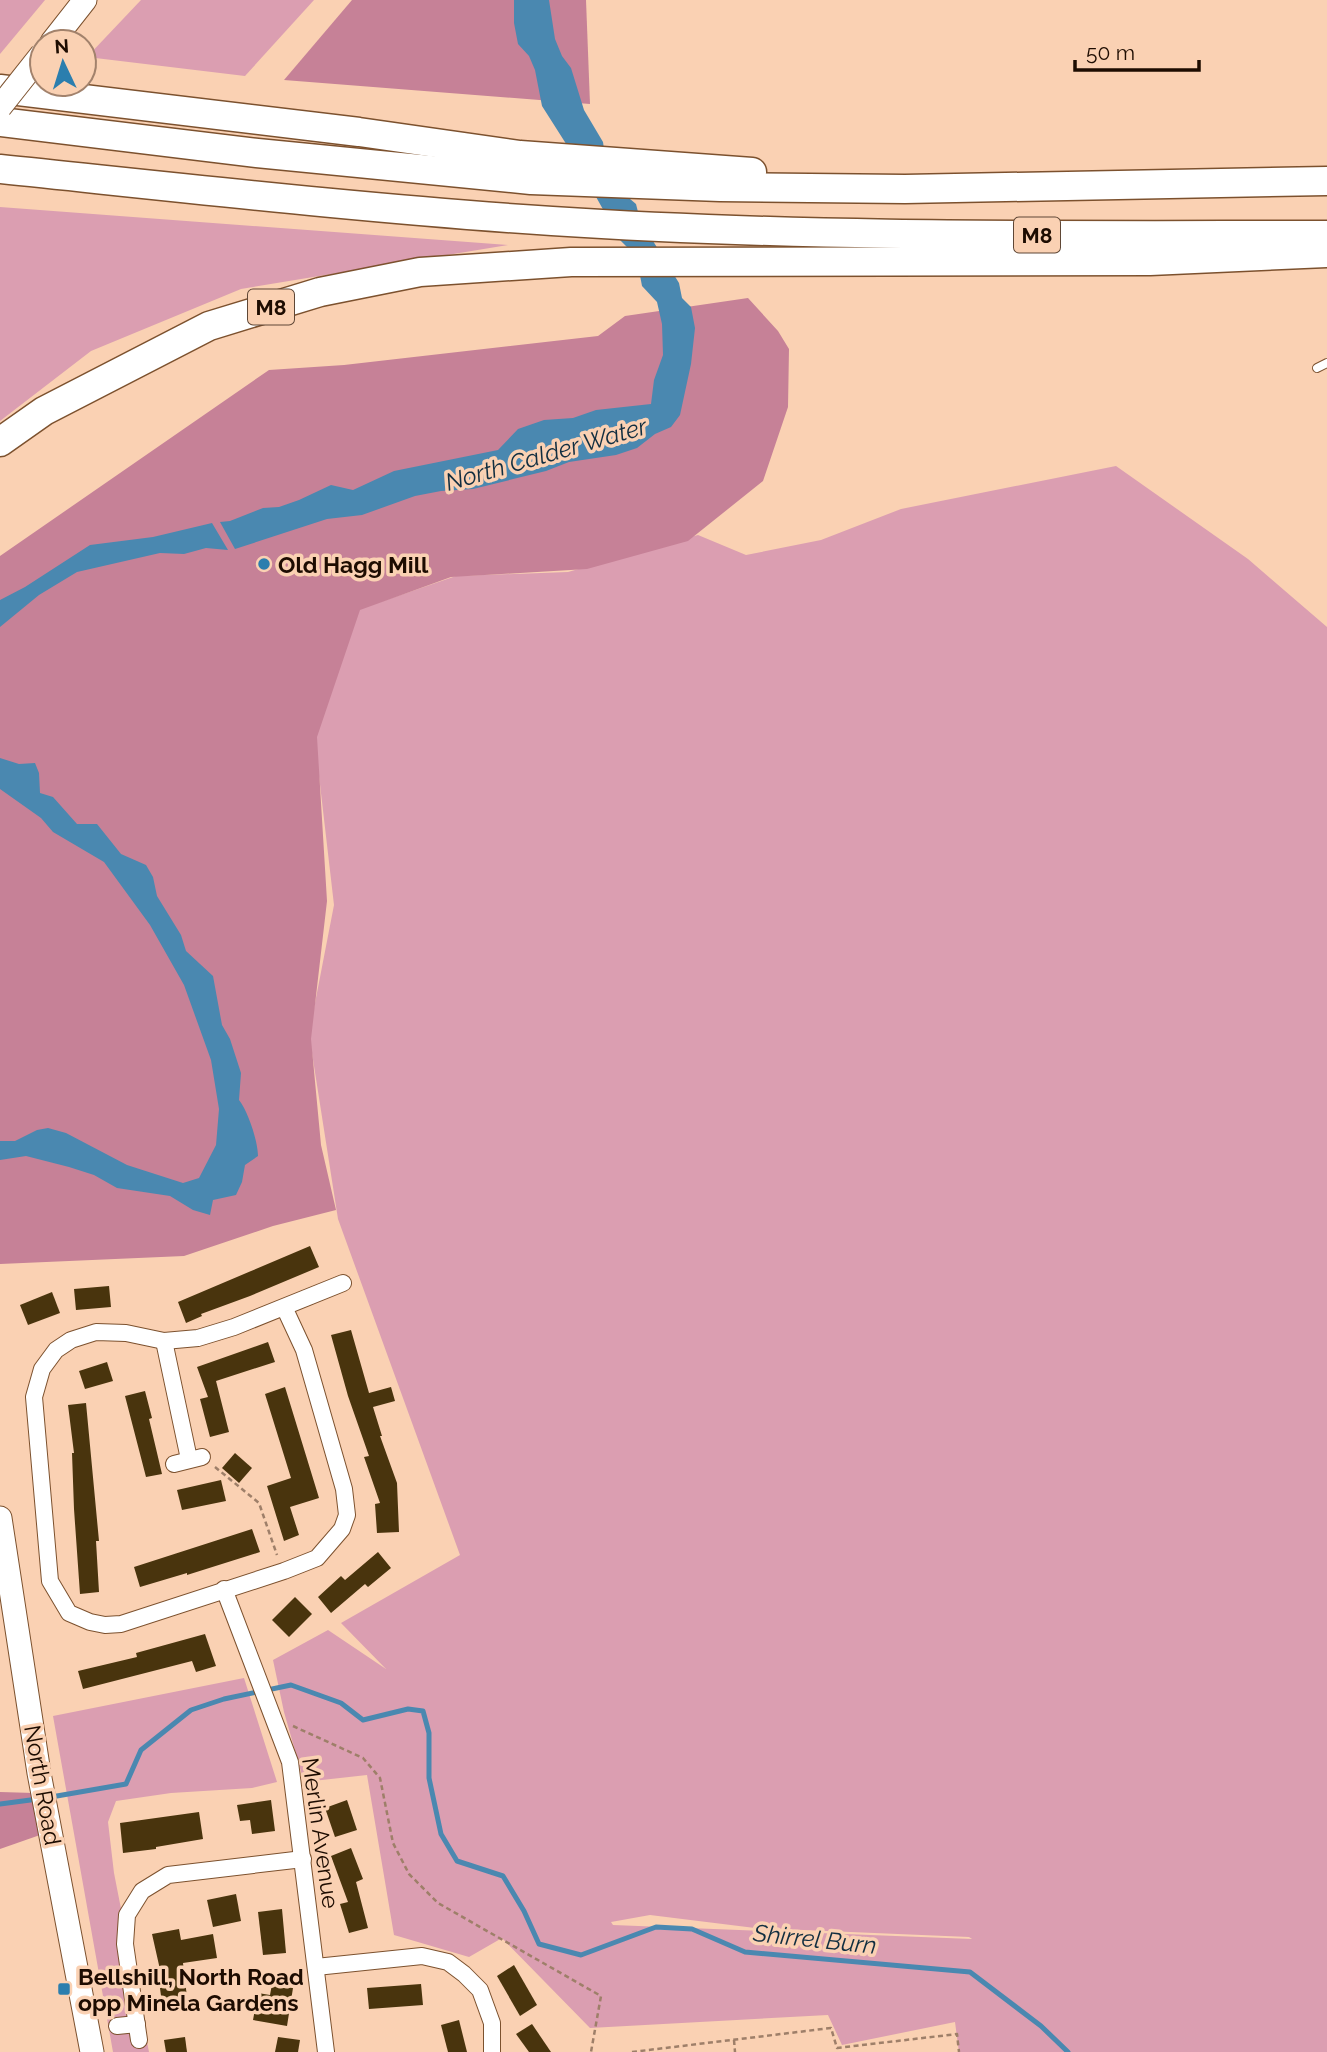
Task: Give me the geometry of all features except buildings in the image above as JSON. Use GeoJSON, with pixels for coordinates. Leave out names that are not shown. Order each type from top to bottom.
{"type":"FeatureCollection","features":[{"type":"Feature","properties":{"kind":"highway","name":"M8"},"geometry":{"type":"LineString","coordinates":[[0,89],[359,132],[526,168]]}},
{"type":"Feature","properties":{"kind":"highway","name":"M8"},"geometry":{"type":"LineString","coordinates":[[0,122],[257,153],[905,189],[1327,181]]}},
{"type":"Feature","properties":{"kind":"highway","name":"M8"},"geometry":{"type":"LineString","coordinates":[[0,169],[551,221],[746,230],[1026,235],[1327,235]]}},
{"type":"Feature","properties":{"kind":"highway","name":"M8"},"geometry":{"type":"LineString","coordinates":[[0,442],[44,411],[209,326],[320,292],[420,272],[571,262],[1150,261],[1327,253]]}},
{"type":"Feature","properties":{"kind":"main road"},"geometry":{"type":"LineString","coordinates":[[63,28],[85,0]]}},
{"type":"Feature","properties":{"kind":"main road"},"geometry":{"type":"LineString","coordinates":[[0,107],[28,72]]}},
{"type":"Feature","properties":{"kind":"main road","name":"North Road"},"geometry":{"type":"LineString","coordinates":[[0,1518],[39,1773],[92,2052]]}},
{"type":"Feature","properties":{"kind":"street"},"geometry":{"type":"LineString","coordinates":[[284,1307],[304,1350],[344,1489],[347,1516],[342,1529],[317,1558],[121,1624],[90,1622],[69,1613],[50,1581],[34,1397],[42,1369],[56,1350],[71,1340],[96,1332],[126,1333],[163,1341],[198,1338],[343,1283]]}},
{"type":"Feature","properties":{"kind":"street"},"geometry":{"type":"LineString","coordinates":[[163,1341],[188,1460]]}},
{"type":"Feature","properties":{"kind":"street","name":"Merlin Avenue"},"geometry":{"type":"LineString","coordinates":[[224,1589],[290,1762],[326,2052]]}},
{"type":"Feature","properties":{"kind":"street"},"geometry":{"type":"LineString","coordinates":[[117,2026],[138,2032],[125,1944],[127,1915],[142,1891],[168,1875],[303,1859]]}},
{"type":"Feature","properties":{"kind":"street"},"geometry":{"type":"LineString","coordinates":[[316,1967],[422,1956],[448,1962],[480,1990],[492,2023],[492,2052]]}},
{"type":"Feature","properties":{"kind":"lane"},"geometry":{"type":"LineString","coordinates":[[1317,368],[1327,363]]}},
{"type":"Feature","properties":{"kind":"path"},"geometry":{"type":"LineString","coordinates":[[188,1460],[259,1503],[284,1571]]}},
{"type":"Feature","properties":{"kind":"path"},"geometry":{"type":"LineString","coordinates":[[271,1710],[363,1758],[380,1778],[393,1843],[398,1853],[409,1874],[438,1903],[601,1996],[591,2052]]}},
{"type":"Feature","properties":{"kind":"path"},"geometry":{"type":"LineString","coordinates":[[632,2052],[831,2028],[838,2050],[957,2034],[959,2052]]}},
{"type":"Feature","properties":{"kind":"path"},"geometry":{"type":"LineString","coordinates":[[734,2040],[735,2052]]}},
{"type":"Feature","properties":{"kind":"shaded area"},"geometry":{"type":"Polygon","coordinates":[[[0,0],[45,0],[0,54],[0,0]]]}},
{"type":"Feature","properties":{"kind":"shaded area"},"geometry":{"type":"Polygon","coordinates":[[[141,0],[314,0],[245,76],[98,58],[98,45],[141,0]]]}},
{"type":"Feature","properties":{"kind":"shaded area"},"geometry":{"type":"Polygon","coordinates":[[[352,0],[586,0],[590,104],[284,80],[352,0]]]}},
{"type":"Feature","properties":{"kind":"shaded area"},"geometry":{"type":"Polygon","coordinates":[[[0,207],[508,245],[241,289],[91,351],[0,421],[0,207]]]}},
{"type":"Feature","properties":{"kind":"shaded area"},"geometry":{"type":"Polygon","coordinates":[[[748,298],[778,331],[789,349],[788,407],[763,481],[688,541],[587,569],[451,577],[360,610],[317,737],[327,901],[311,1039],[321,1145],[336,1210],[273,1226],[184,1256],[0,1264],[0,556],[269,370],[344,365],[598,336],[625,316],[748,298]]]}},
{"type":"Feature","properties":{"kind":"shaded area"},"geometry":{"type":"Polygon","coordinates":[[[1116,466],[1248,559],[1327,627],[1327,2052],[959,2052],[955,2022],[842,2045],[828,2015],[590,2028],[502,1938],[469,1957],[394,1935],[367,1775],[304,1782],[284,1712],[273,1660],[328,1630],[386,1669],[341,1623],[460,1555],[338,1219],[309,1034],[334,905],[314,733],[351,612],[456,576],[568,572],[698,535],[746,555],[821,540],[901,509],[1116,466]],[[650,1915],[611,1922],[613,1925],[972,1939],[969,1937],[755,1928],[650,1915]]]}},
{"type":"Feature","properties":{"kind":"shaded area"},"geometry":{"type":"Polygon","coordinates":[[[244,1678],[277,1782],[252,1788],[171,1793],[116,1801],[108,1822],[114,1873],[149,2052],[113,2052],[53,1716],[244,1678]]]}},
{"type":"Feature","properties":{"kind":"shaded area"},"geometry":{"type":"Polygon","coordinates":[[[0,1792],[34,1793],[40,1835],[0,1849],[0,1792]]]}},
{"type":"Feature","properties":{"kind":"water","name":"North Calder Water"},"geometry":{"type":"Polygon","coordinates":[[[514,0],[549,0],[555,39],[571,68],[584,110],[603,142],[605,156],[623,193],[636,204],[640,220],[679,283],[682,298],[691,307],[695,328],[691,364],[680,415],[671,427],[655,434],[637,448],[616,455],[569,462],[546,471],[473,489],[415,496],[362,515],[327,519],[235,549],[220,522],[230,521],[263,508],[279,507],[331,485],[353,490],[394,471],[498,450],[518,429],[544,420],[573,418],[596,410],[651,404],[654,380],[663,355],[662,324],[657,302],[642,286],[639,270],[629,249],[620,240],[542,106],[535,70],[529,56],[518,44],[514,0]]]}},
{"type":"Feature","properties":{"kind":"water"},"geometry":{"type":"Polygon","coordinates":[[[212,523],[228,550],[206,548],[184,554],[160,553],[77,572],[39,595],[0,627],[0,600],[90,545],[153,537],[212,523]]]}},
{"type":"Feature","properties":{"kind":"water"},"geometry":{"type":"Polygon","coordinates":[[[0,758],[19,764],[35,763],[39,773],[40,793],[53,797],[77,824],[97,824],[121,854],[146,865],[153,877],[157,896],[181,935],[186,951],[213,976],[222,1025],[230,1039],[241,1073],[239,1100],[252,1127],[258,1156],[245,1165],[236,1195],[213,1200],[210,1215],[193,1210],[170,1196],[117,1188],[94,1175],[69,1167],[26,1156],[0,1160],[0,1141],[15,1141],[37,1130],[48,1128],[66,1133],[127,1165],[183,1183],[199,1178],[216,1145],[219,1109],[211,1060],[184,985],[150,925],[104,862],[53,832],[41,818],[0,789],[0,758]]]}},
{"type":"Feature","properties":{"kind":"waterway","name":"Shirrel Burn"},"geometry":{"type":"LineString","coordinates":[[51,1797],[126,1784],[141,1750],[191,1710],[224,1699],[291,1685],[341,1703],[363,1720],[408,1709],[423,1711],[429,1733],[429,1778],[441,1834],[457,1861],[503,1876],[524,1911],[539,1944],[581,1955],[656,1927],[692,1929],[745,1952],[970,1972],[1041,2026],[1068,2052]]}},
{"type":"Feature","properties":{"kind":"waterway","name":"Shirrel Burn"},"geometry":{"type":"LineString","coordinates":[[0,1804],[38,1799]]}},
{"type":"Feature","properties":{"kind":"place","name":"Old Hagg Mill"},"geometry":{"type":"Point","coordinates":[264,564]}},
{"type":"Feature","properties":{"kind":"place","name":"Bellshill, North Road opp Minela Gardens"},"geometry":{"type":"Point","coordinates":[64,1989]}}]}
